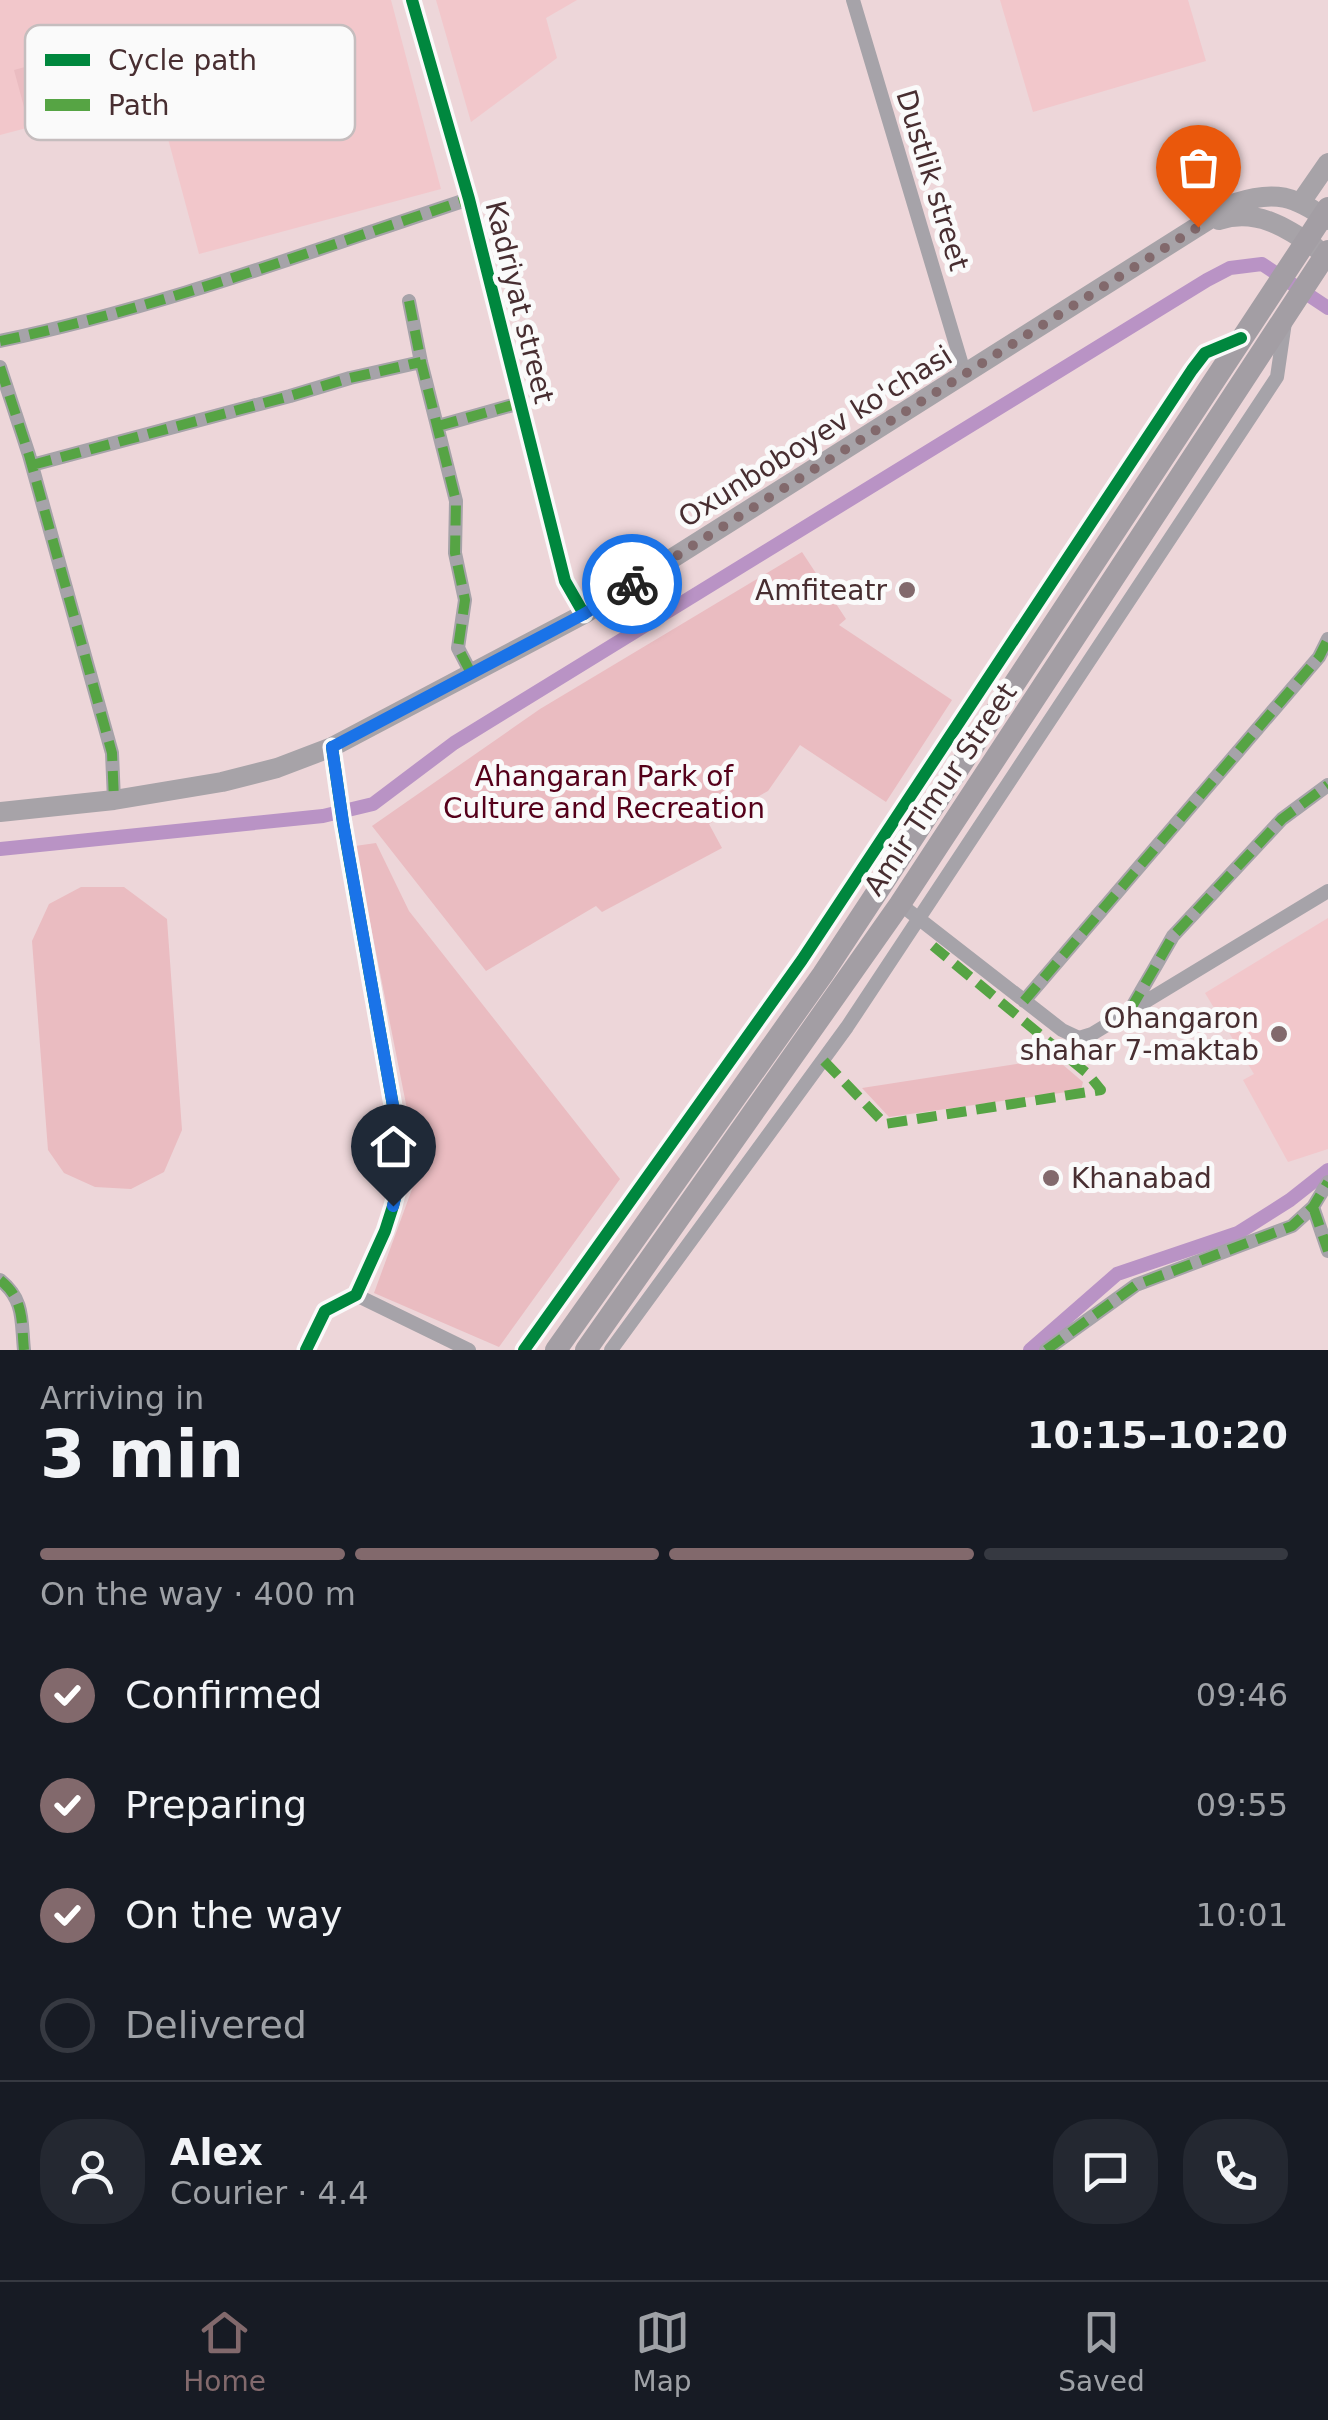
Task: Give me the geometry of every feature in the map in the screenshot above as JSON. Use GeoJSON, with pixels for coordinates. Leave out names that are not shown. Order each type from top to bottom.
{"type":"FeatureCollection","features":[{"type":"Feature","properties":{"kind":"highway","name":"Amir Timur Street"},"geometry":{"type":"LineString","coordinates":[[586,1350],[900,904],[1088,620],[1286,316],[1322,250],[1326,215]]}},
{"type":"Feature","properties":{"kind":"highway"},"geometry":{"type":"LineString","coordinates":[[556,1350],[823,974],[1241,338],[1322,250]]}},
{"type":"Feature","properties":{"kind":"main road"},"geometry":{"type":"LineString","coordinates":[[1302,202],[1328,163]]}},
{"type":"Feature","properties":{"kind":"main road","name":"Oxunboboyev ko'chasi"},"geometry":{"type":"LineString","coordinates":[[0,812],[114,800],[250,776],[332,747],[584,614],[1230,206],[1276,196],[1302,202],[1326,215]]}},
{"type":"Feature","properties":{"kind":"main road","name":"Oxunboboyev ko'chasi"},"geometry":{"type":"LineString","coordinates":[[1198,227],[1226,218],[1253,216],[1276,223],[1322,250]]}},
{"type":"Feature","properties":{"kind":"street","name":"Kadriyat street"},"geometry":{"type":"LineString","coordinates":[[412,0],[468,199],[565,581],[584,614]]}},
{"type":"Feature","properties":{"kind":"street","name":"Dustlik street"},"geometry":{"type":"LineString","coordinates":[[853,0],[965,375]]}},
{"type":"Feature","properties":{"kind":"street"},"geometry":{"type":"LineString","coordinates":[[0,341],[64,328],[219,281],[468,199]]}},
{"type":"Feature","properties":{"kind":"street"},"geometry":{"type":"LineString","coordinates":[[409,300],[456,501],[454,553],[465,600],[458,648],[471,674]]}},
{"type":"Feature","properties":{"kind":"street"},"geometry":{"type":"LineString","coordinates":[[612,1350],[832,1050],[1277,377],[1286,316]]}},
{"type":"Feature","properties":{"kind":"street"},"geometry":{"type":"LineString","coordinates":[[524,1350],[813,944],[1192,370],[1205,353],[1241,338]]}},
{"type":"Feature","properties":{"kind":"street"},"geometry":{"type":"LineString","coordinates":[[32,465],[421,362]]}},
{"type":"Feature","properties":{"kind":"street"},"geometry":{"type":"LineString","coordinates":[[0,367],[32,465],[112,753],[114,800]]}},
{"type":"Feature","properties":{"kind":"street"},"geometry":{"type":"LineString","coordinates":[[438,426],[520,404]]}},
{"type":"Feature","properties":{"kind":"street"},"geometry":{"type":"LineString","coordinates":[[1088,620],[1089,662]]}},
{"type":"Feature","properties":{"kind":"street"},"geometry":{"type":"LineString","coordinates":[[1024,1001],[1319,657],[1328,639]]}},
{"type":"Feature","properties":{"kind":"street"},"geometry":{"type":"LineString","coordinates":[[306,1350],[324,1311],[356,1296],[399,1182],[400,1157],[332,747]]}},
{"type":"Feature","properties":{"kind":"street"},"geometry":{"type":"LineString","coordinates":[[1130,1010],[1173,936],[1282,819],[1328,785]]}},
{"type":"Feature","properties":{"kind":"street"},"geometry":{"type":"LineString","coordinates":[[900,904],[1062,1030],[1078,1038],[1092,1034],[1328,892]]}},
{"type":"Feature","properties":{"kind":"street"},"geometry":{"type":"LineString","coordinates":[[1046,1350],[1136,1285],[1292,1226],[1313,1207],[1328,1182]]}},
{"type":"Feature","properties":{"kind":"street"},"geometry":{"type":"LineString","coordinates":[[1313,1207],[1328,1250]]}},
{"type":"Feature","properties":{"kind":"street"},"geometry":{"type":"LineString","coordinates":[[0,1280],[18,1301],[24,1350]]}},
{"type":"Feature","properties":{"kind":"street"},"geometry":{"type":"LineString","coordinates":[[356,1296],[469,1350]]}},
{"type":"Feature","properties":{"kind":"shaded area"},"geometry":{"type":"Polygon","coordinates":[[[0,0],[391,0],[441,189],[199,254],[168,140],[355,140],[355,25],[25,25],[25,128],[0,135],[0,0]]]}},
{"type":"Feature","properties":{"kind":"shaded area"},"geometry":{"type":"Polygon","coordinates":[[[436,0],[577,0],[546,18],[557,58],[471,122],[436,0]]]}},
{"type":"Feature","properties":{"kind":"shaded area"},"geometry":{"type":"Polygon","coordinates":[[[1000,0],[1188,0],[1206,61],[1033,112],[1000,0]]]}},
{"type":"Feature","properties":{"kind":"shaded area","name":"Ohangaron shahar 7-maktab"},"geometry":{"type":"Polygon","coordinates":[[[1328,918],[1328,1149],[1288,1162],[1243,1080],[1254,1074],[1205,993],[1328,918]]]}},
{"type":"Feature","properties":{"kind":"green space"},"geometry":{"type":"Polygon","coordinates":[[[25,67],[25,107],[24,107],[14,70],[25,67]]]}},
{"type":"Feature","properties":{"kind":"green space","name":"Ahangaran Park of Culture and Recreation"},"geometry":{"type":"Polygon","coordinates":[[[802,552],[846,619],[839,625],[952,700],[886,802],[800,745],[768,791],[709,824],[722,848],[602,912],[596,906],[486,971],[372,826],[540,709],[802,552]]]}},
{"type":"Feature","properties":{"kind":"green space"},"geometry":{"type":"Polygon","coordinates":[[[376,843],[409,911],[620,1179],[499,1347],[374,1293],[419,1170],[355,846],[376,843]]]}},
{"type":"Feature","properties":{"kind":"green space"},"geometry":{"type":"Polygon","coordinates":[[[81,887],[124,887],[167,919],[182,1130],[164,1172],[131,1189],[95,1187],[64,1173],[48,1150],[32,941],[49,904],[81,887]]]}},
{"type":"Feature","properties":{"kind":"green space"},"geometry":{"type":"Polygon","coordinates":[[[1055,1058],[1083,1082],[1081,1090],[889,1117],[862,1088],[1055,1058]]]}},
{"type":"Feature","properties":{"kind":"waterway"},"geometry":{"type":"LineString","coordinates":[[0,849],[323,816],[373,804],[454,743],[1230,268],[1262,264],[1328,308]]}},
{"type":"Feature","properties":{"kind":"waterway"},"geometry":{"type":"LineString","coordinates":[[1030,1350],[1117,1274],[1238,1233],[1328,1170]]}},
{"type":"Feature","properties":{"kind":"marked path"},"geometry":{"type":"LineString","coordinates":[[0,341],[177,295],[469,199]]}},
{"type":"Feature","properties":{"kind":"marked path"},"geometry":{"type":"LineString","coordinates":[[409,301],[456,501],[455,553],[465,600],[458,648],[471,673]]}},
{"type":"Feature","properties":{"kind":"marked path"},"geometry":{"type":"LineString","coordinates":[[32,465],[421,362]]}},
{"type":"Feature","properties":{"kind":"marked path"},"geometry":{"type":"LineString","coordinates":[[0,367],[29,455],[112,753],[114,800]]}},
{"type":"Feature","properties":{"kind":"marked path"},"geometry":{"type":"LineString","coordinates":[[438,426],[520,403]]}},
{"type":"Feature","properties":{"kind":"marked path"},"geometry":{"type":"LineString","coordinates":[[1024,1001],[1319,657],[1328,639]]}},
{"type":"Feature","properties":{"kind":"marked path"},"geometry":{"type":"LineString","coordinates":[[1130,1010],[1173,936],[1282,819],[1328,785]]}},
{"type":"Feature","properties":{"kind":"marked path"},"geometry":{"type":"LineString","coordinates":[[824,1061],[885,1124],[1101,1090],[1088,1074],[933,946]]}},
{"type":"Feature","properties":{"kind":"marked path"},"geometry":{"type":"LineString","coordinates":[[1046,1350],[1136,1285],[1292,1226],[1313,1207],[1328,1182]]}},
{"type":"Feature","properties":{"kind":"marked path"},"geometry":{"type":"LineString","coordinates":[[1313,1207],[1328,1251]]}},
{"type":"Feature","properties":{"kind":"marked path"},"geometry":{"type":"LineString","coordinates":[[0,1280],[18,1303],[24,1350]]}},
{"type":"Feature","properties":{"kind":"cycle path"},"geometry":{"type":"LineString","coordinates":[[412,0],[469,199],[565,581],[584,614]]}},
{"type":"Feature","properties":{"kind":"cycle path"},"geometry":{"type":"LineString","coordinates":[[524,1350],[802,960],[1192,370],[1205,353],[1241,338]]}},
{"type":"Feature","properties":{"kind":"cycle path"},"geometry":{"type":"LineString","coordinates":[[306,1350],[325,1311],[356,1295],[385,1231],[399,1182],[398,1134],[332,747]]}},
{"type":"Feature","properties":{"kind":"way so far"},"geometry":{"type":"LineString","coordinates":[[632,584],[1198,227]]}},
{"type":"Feature","properties":{"kind":"place","name":"Amfiteatr"},"geometry":{"type":"Point","coordinates":[907,590]}},
{"type":"Feature","properties":{"kind":"place","name":"Ohangaron shahar 7-maktab"},"geometry":{"type":"Point","coordinates":[1279,1034]}},
{"type":"Feature","properties":{"kind":"place","name":"Khanabad"},"geometry":{"type":"Point","coordinates":[1051,1178]}},
{"type":"Feature","properties":{"kind":"route"},"geometry":{"type":"LineString","coordinates":[[393,1206],[399,1182],[398,1134],[332,747],[584,614],[632,584]]}}]}
